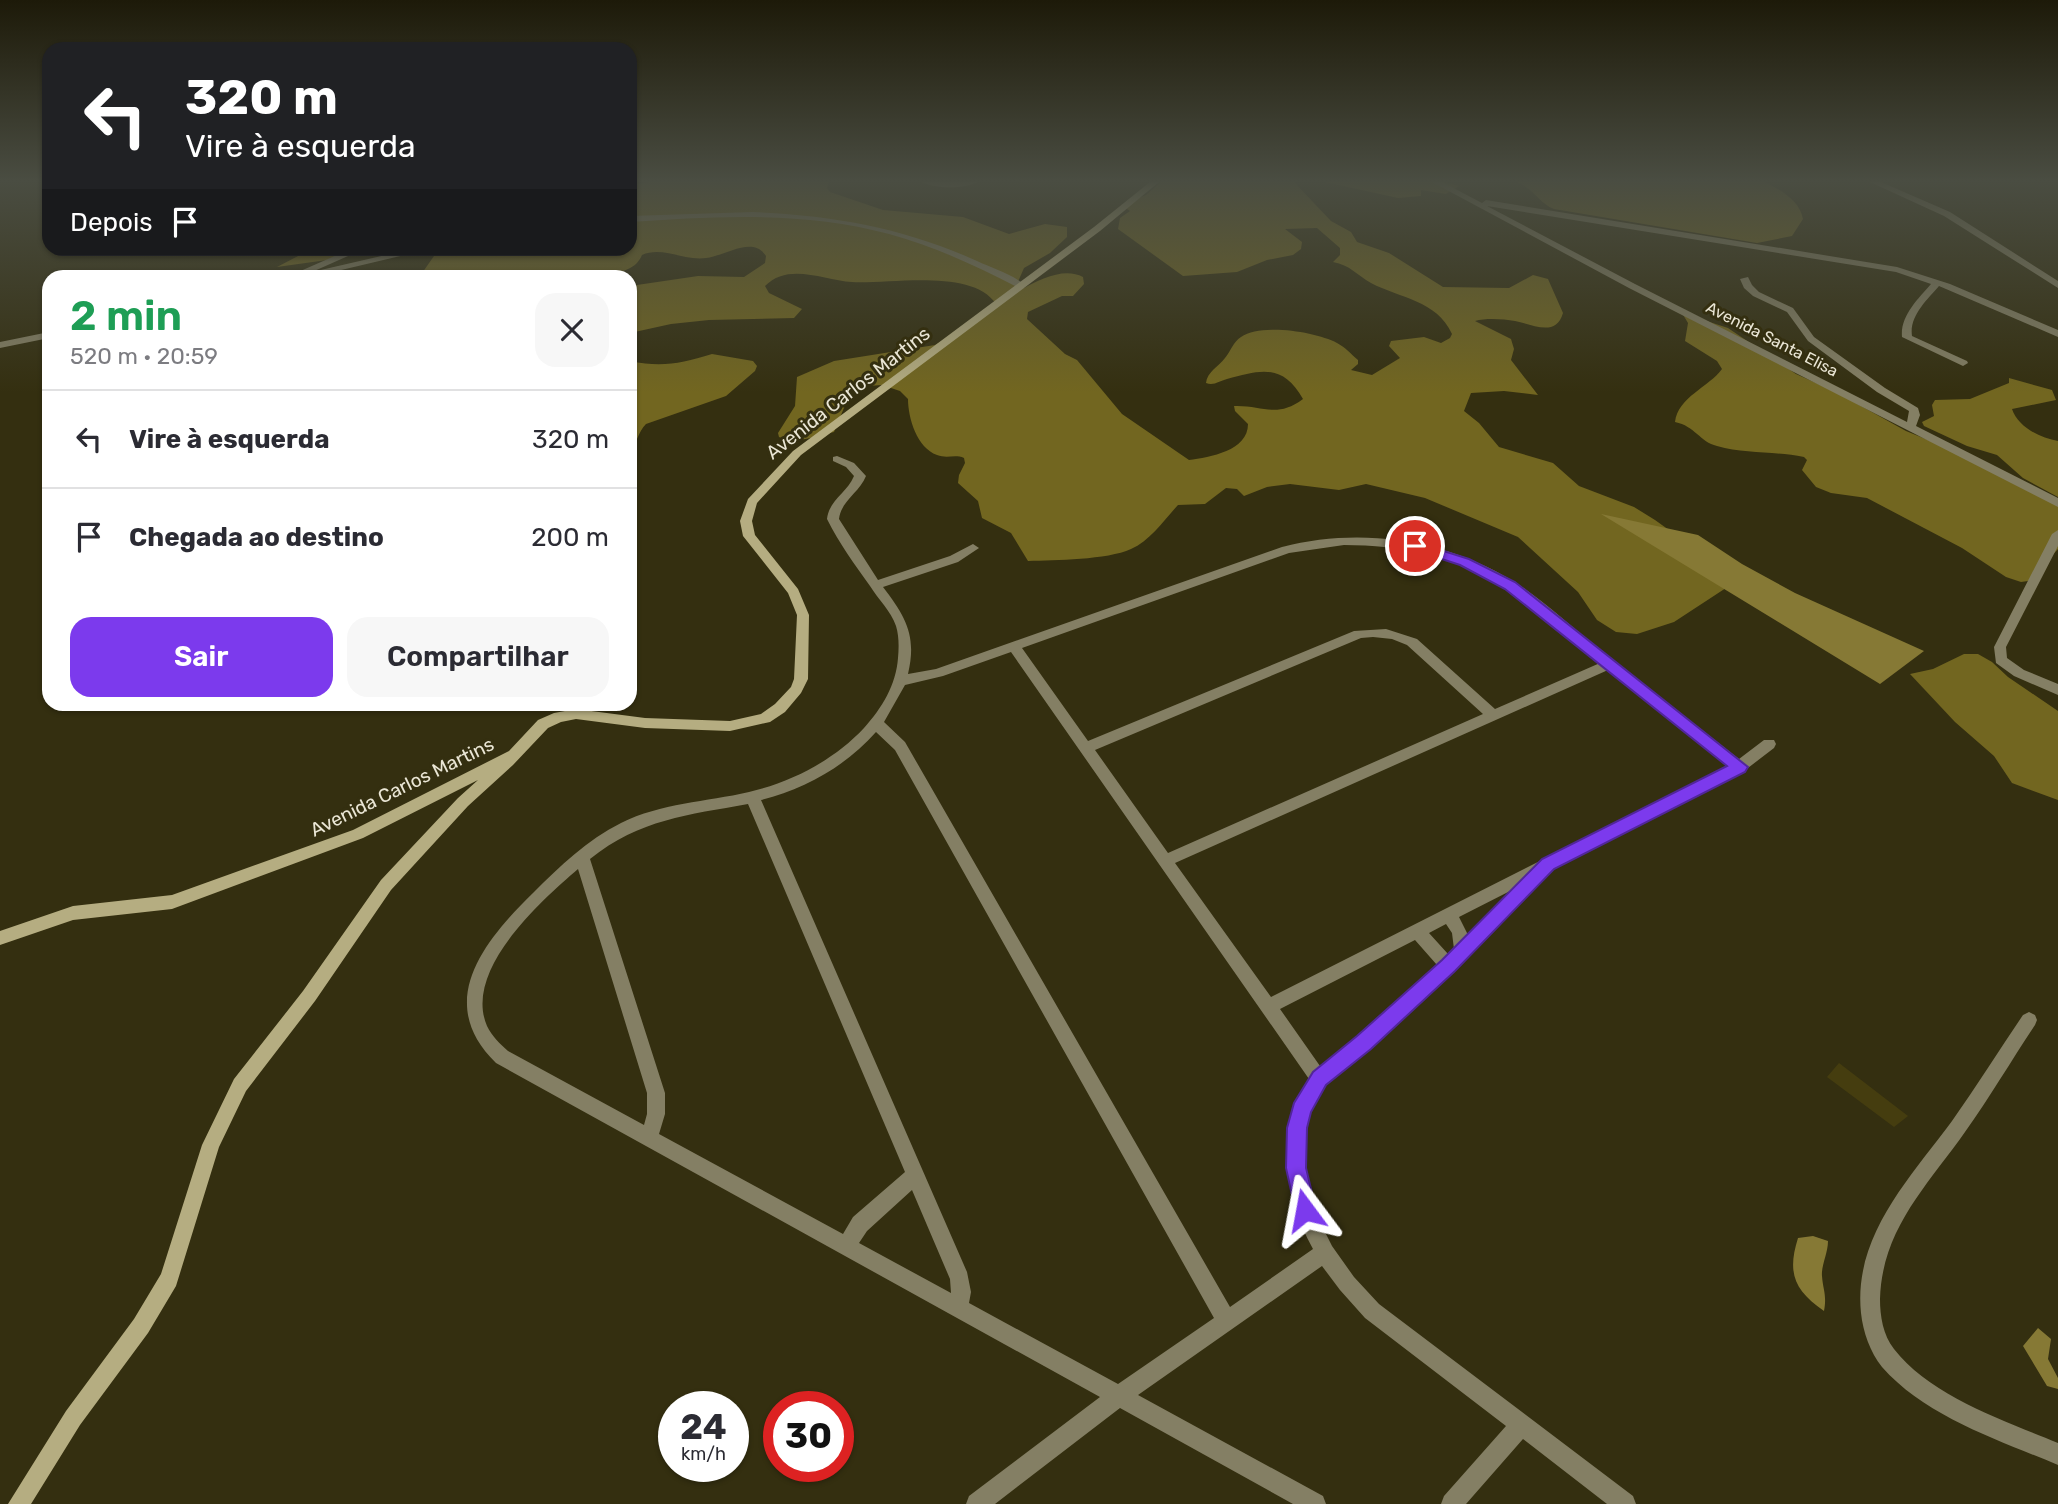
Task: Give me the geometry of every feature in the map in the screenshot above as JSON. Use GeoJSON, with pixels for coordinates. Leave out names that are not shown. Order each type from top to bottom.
{"type":"FeatureCollection","features":[{"type":"Feature","properties":{"kind":"street"},"geometry":{"type":"LineString","coordinates":[[950,252],[1020,285]]}},
{"type":"Feature","properties":{"kind":"street","name":"Avenida Carlos Martins"},"geometry":{"type":"LineString","coordinates":[[0,938],[73,913],[172,902],[358,834],[513,755],[543,724],[559,717],[576,714],[645,723],[730,726],[765,718],[786,702],[801,679],[803,615],[794,592],[749,536],[746,521],[752,502],[797,453],[1063,252]]}},
{"type":"Feature","properties":{"kind":"street","name":"Avenida Santa Elisa"},"geometry":{"type":"LineString","coordinates":[[1573,252],[2058,503]]}},
{"type":"Feature","properties":{"kind":"street"},"geometry":{"type":"LineString","coordinates":[[1789,252],[1897,270],[1937,283],[2058,334]]}},
{"type":"Feature","properties":{"kind":"street"},"geometry":{"type":"LineString","coordinates":[[2007,252],[2058,285]]}},
{"type":"Feature","properties":{"kind":"street"},"geometry":{"type":"LineString","coordinates":[[308,270],[342,256]]}},
{"type":"Feature","properties":{"kind":"street"},"geometry":{"type":"LineString","coordinates":[[333,270],[395,256]]}},
{"type":"Feature","properties":{"kind":"street"},"geometry":{"type":"LineString","coordinates":[[1745,279],[1746,285],[1760,297],[1790,310],[1801,329],[1811,339],[1914,410],[1916,415],[1910,427]]}},
{"type":"Feature","properties":{"kind":"street"},"geometry":{"type":"LineString","coordinates":[[1937,283],[1917,309],[1906,327],[1906,333],[1916,341],[1963,363]]}},
{"type":"Feature","properties":{"kind":"street"},"geometry":{"type":"LineString","coordinates":[[0,345],[42,336]]}},
{"type":"Feature","properties":{"kind":"street"},"geometry":{"type":"LineString","coordinates":[[837,459],[855,468],[860,479],[837,503],[833,519],[902,625],[905,652],[900,681],[876,723],[850,749],[817,771],[752,797],[691,805],[656,814],[615,833],[582,856],[489,954],[474,995],[475,1019],[485,1041],[502,1057],[1315,1504]]}},
{"type":"Feature","properties":{"kind":"street"},"geometry":{"type":"LineString","coordinates":[[2058,534],[2000,647],[2001,660],[2019,673],[2058,690]]}},
{"type":"Feature","properties":{"kind":"street"},"geometry":{"type":"LineString","coordinates":[[900,681],[938,673],[1286,550],[1315,542],[1364,540],[1432,550],[1480,569],[1510,586],[1740,767]]}},
{"type":"Feature","properties":{"kind":"street"},"geometry":{"type":"LineString","coordinates":[[875,584],[954,559],[973,548]]}},
{"type":"Feature","properties":{"kind":"street"},"geometry":{"type":"LineString","coordinates":[[1086,748],[1359,634],[1374,632],[1398,635],[1412,642],[1494,716]]}},
{"type":"Feature","properties":{"kind":"street"},"geometry":{"type":"LineString","coordinates":[[1013,646],[1320,1078]]}},
{"type":"Feature","properties":{"kind":"street"},"geometry":{"type":"LineString","coordinates":[[1165,861],[1610,664]]}},
{"type":"Feature","properties":{"kind":"street"},"geometry":{"type":"LineString","coordinates":[[876,723],[900,746],[1227,1321]]}},
{"type":"Feature","properties":{"kind":"street"},"geometry":{"type":"LineString","coordinates":[[1269,1007],[1740,767],[1769,744]]}},
{"type":"Feature","properties":{"kind":"street"},"geometry":{"type":"LineString","coordinates":[[19,1504],[73,1418],[141,1326],[169,1279],[211,1145],[240,1084],[309,996],[386,885],[463,802],[513,755]]}},
{"type":"Feature","properties":{"kind":"street"},"geometry":{"type":"LineString","coordinates":[[752,797],[960,1279],[959,1308]]}},
{"type":"Feature","properties":{"kind":"street"},"geometry":{"type":"LineString","coordinates":[[582,856],[656,1093],[656,1114],[649,1138]]}},
{"type":"Feature","properties":{"kind":"street"},"geometry":{"type":"LineString","coordinates":[[1548,864],[1449,966],[1364,1043],[1320,1078],[1301,1110],[1297,1128],[1296,1168],[1305,1210],[1324,1253],[1346,1283],[1372,1311],[1625,1504]]}},
{"type":"Feature","properties":{"kind":"street"},"geometry":{"type":"LineString","coordinates":[[1448,915],[1460,931],[1462,953]]}},
{"type":"Feature","properties":{"kind":"street"},"geometry":{"type":"LineString","coordinates":[[1417,931],[1449,966]]}},
{"type":"Feature","properties":{"kind":"street"},"geometry":{"type":"LineString","coordinates":[[2029,1020],[1887,1225],[1870,1269],[1871,1320],[1875,1337],[1888,1358],[1911,1380],[2005,1432],[2058,1454]]}},
{"type":"Feature","properties":{"kind":"street"},"geometry":{"type":"LineString","coordinates":[[846,1247],[860,1224],[915,1175]]}},
{"type":"Feature","properties":{"kind":"street"},"geometry":{"type":"LineString","coordinates":[[977,1504],[1119,1396],[1324,1253]]}},
{"type":"Feature","properties":{"kind":"street"},"geometry":{"type":"LineString","coordinates":[[1452,1504],[1521,1425]]}},
{"type":"Feature","properties":{"kind":"shaded area"},"geometry":{"type":"Polygon","coordinates":[[[637,252],[656,252],[642,255],[635,265],[624,270],[424,270],[434,256],[637,256],[637,252]]]}},
{"type":"Feature","properties":{"kind":"shaded area"},"geometry":{"type":"Polygon","coordinates":[[[658,252],[725,252],[706,258],[658,252]]]}},
{"type":"Feature","properties":{"kind":"shaded area"},"geometry":{"type":"Polygon","coordinates":[[[762,252],[1051,252],[1024,268],[1017,284],[1024,288],[1045,278],[1068,273],[1083,277],[1084,284],[1073,296],[1062,296],[1028,312],[1027,319],[1065,354],[1077,360],[1122,414],[1189,460],[1226,451],[1242,441],[1248,424],[1235,411],[1234,406],[1277,410],[1303,399],[1288,380],[1271,372],[1251,373],[1214,384],[1206,383],[1241,337],[1262,330],[1316,335],[1340,345],[1358,360],[1358,364],[1351,370],[1372,375],[1400,358],[1389,346],[1391,341],[1424,337],[1441,343],[1450,338],[1452,334],[1445,323],[1427,307],[1371,283],[1349,268],[1333,262],[1340,252],[1387,252],[1443,287],[1509,288],[1533,275],[1548,279],[1563,313],[1555,325],[1543,328],[1500,319],[1475,321],[1511,339],[1514,349],[1511,360],[1538,395],[1504,391],[1471,393],[1464,411],[1479,423],[1499,447],[1553,463],[1579,486],[1634,507],[1655,520],[1697,550],[1729,586],[1674,622],[1637,634],[1616,632],[1597,620],[1578,592],[1518,537],[1425,498],[1366,484],[1339,490],[1290,484],[1267,487],[1244,496],[1237,489],[1226,488],[1205,504],[1178,505],[1151,536],[1121,553],[1066,560],[1028,561],[1011,533],[982,518],[978,501],[958,483],[965,463],[964,458],[941,456],[924,446],[915,432],[908,399],[900,391],[882,385],[868,386],[846,403],[834,432],[792,440],[779,437],[778,433],[795,406],[797,377],[834,361],[935,345],[990,313],[996,304],[985,293],[969,286],[930,280],[852,282],[807,274],[784,275],[765,286],[769,293],[802,309],[794,318],[709,320],[637,331],[637,285],[698,276],[744,277],[765,263],[766,256],[762,252]]]}},
{"type":"Feature","properties":{"kind":"shaded area"},"geometry":{"type":"Polygon","coordinates":[[[1150,252],[1297,252],[1237,272],[1183,276],[1150,252]]]}},
{"type":"Feature","properties":{"kind":"shaded area"},"geometry":{"type":"Polygon","coordinates":[[[298,256],[336,256],[327,260],[277,267],[298,256]]]}},
{"type":"Feature","properties":{"kind":"shaded area"},"geometry":{"type":"Polygon","coordinates":[[[1682,313],[1728,328],[1796,374],[1834,391],[1906,431],[1972,458],[2058,506],[2058,549],[2028,581],[2021,582],[2006,577],[1962,548],[1867,498],[1831,493],[1816,487],[1802,470],[1807,460],[1804,457],[1717,446],[1688,427],[1675,422],[1677,413],[1688,399],[1722,369],[1717,361],[1685,341],[1688,323],[1682,313]]]}},
{"type":"Feature","properties":{"kind":"shaded area"},"geometry":{"type":"Polygon","coordinates":[[[712,354],[753,361],[757,366],[755,371],[726,396],[646,424],[637,439],[637,362],[652,364],[691,360],[712,354]]]}},
{"type":"Feature","properties":{"kind":"shaded area"},"geometry":{"type":"Polygon","coordinates":[[[2009,378],[2052,390],[2056,400],[2012,409],[2019,421],[2030,431],[2058,441],[2058,497],[2023,478],[1997,455],[1967,446],[1924,426],[1922,422],[1934,416],[1932,405],[1935,400],[1970,399],[2009,383],[2009,378]]]}},
{"type":"Feature","properties":{"kind":"shaded area"},"geometry":{"type":"Polygon","coordinates":[[[1601,514],[1698,535],[1742,564],[1795,593],[1924,651],[1880,684],[1601,514]]]}},
{"type":"Feature","properties":{"kind":"shaded area"},"geometry":{"type":"Polygon","coordinates":[[[1964,654],[1978,654],[1992,662],[2008,677],[2058,711],[2058,800],[2012,783],[1994,756],[1955,722],[1910,674],[1933,669],[1964,654]]]}},
{"type":"Feature","properties":{"kind":"shaded area"},"geometry":{"type":"Polygon","coordinates":[[[1839,1063],[1908,1116],[1894,1127],[1827,1077],[1839,1063]]]}},
{"type":"Feature","properties":{"kind":"shaded area"},"geometry":{"type":"Polygon","coordinates":[[[1813,1236],[1828,1241],[1822,1272],[1824,1311],[1806,1296],[1793,1271],[1798,1238],[1813,1236]]]}},
{"type":"Feature","properties":{"kind":"shaded area"},"geometry":{"type":"Polygon","coordinates":[[[2038,1328],[2051,1339],[2048,1359],[2058,1378],[2058,1389],[2047,1386],[2023,1346],[2038,1328]]]}},
{"type":"Feature","properties":{"kind":"route"},"geometry":{"type":"LineString","coordinates":[[1305,1210],[1296,1168],[1297,1128],[1301,1110],[1320,1078],[1364,1043],[1449,966],[1548,864],[1740,767],[1510,586],[1465,562],[1415,546]]}}]}
